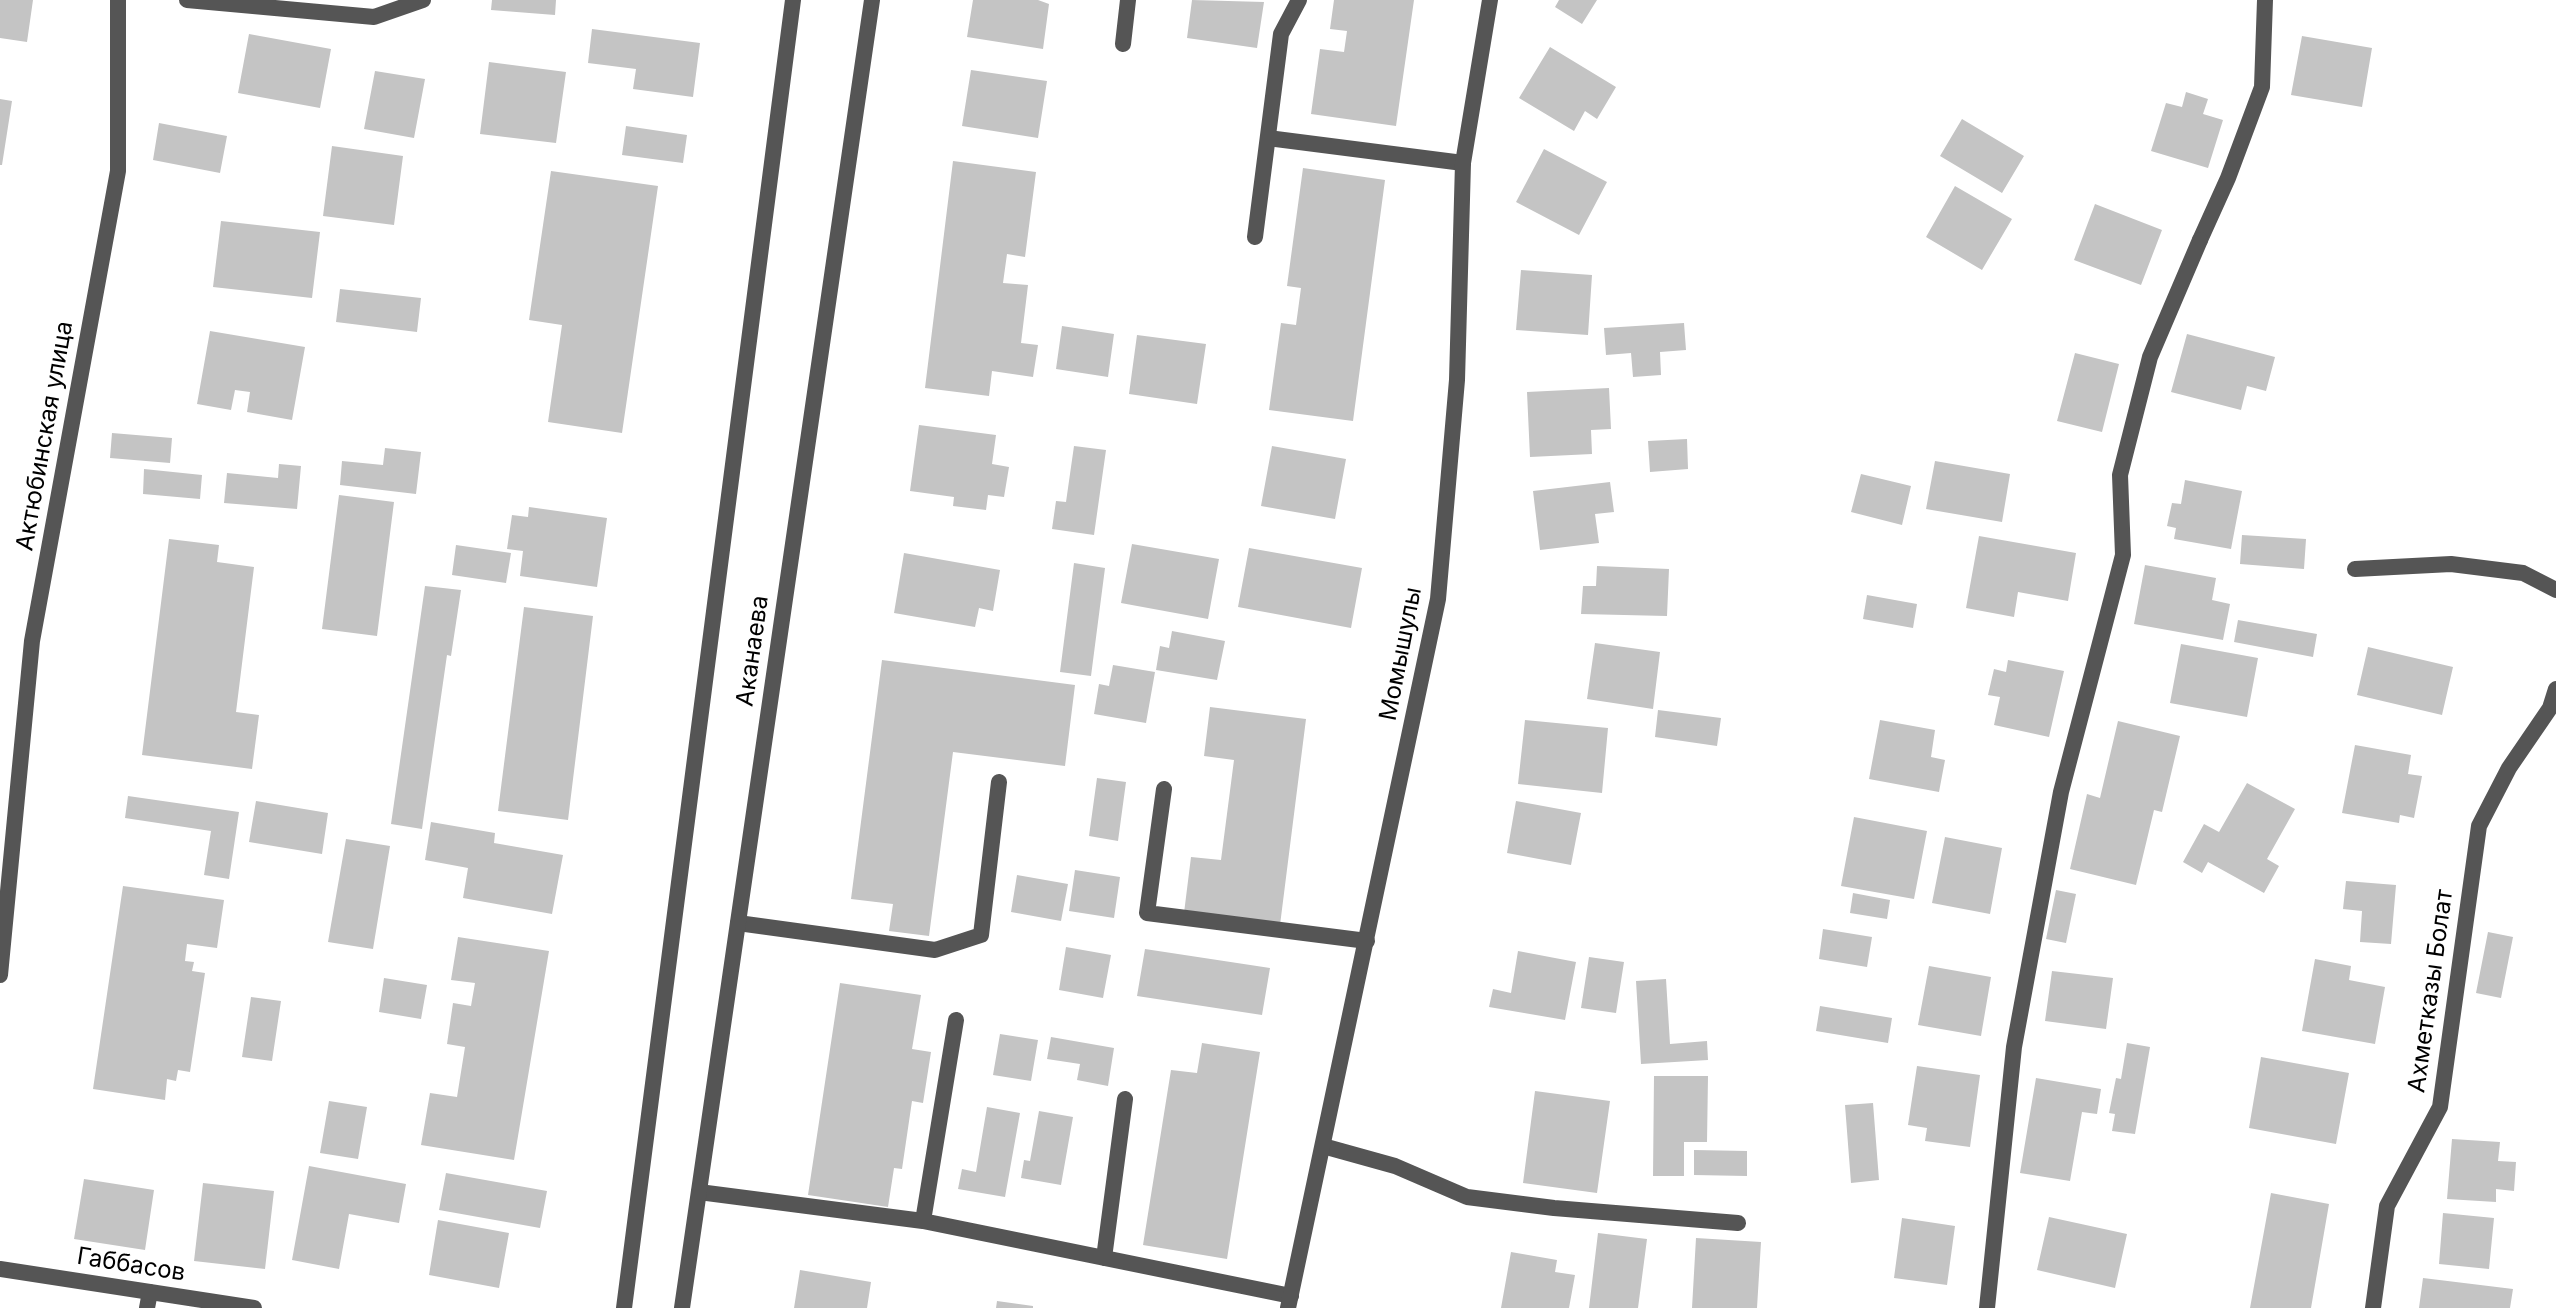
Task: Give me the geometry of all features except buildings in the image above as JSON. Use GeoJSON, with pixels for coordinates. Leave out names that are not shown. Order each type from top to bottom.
{"type":"FeatureCollection","features":[{"type":"Feature","properties":{"kind":"street","name":"Актюбинская улица"},"geometry":{"type":"LineString","coordinates":[[0,975],[32,641],[118,171],[118,0]]}},
{"type":"Feature","properties":{"kind":"street"},"geometry":{"type":"LineString","coordinates":[[187,0],[374,17],[423,0]]}},
{"type":"Feature","properties":{"kind":"street","name":"Аканаева"},"geometry":{"type":"LineString","coordinates":[[624,1308],[793,0]]}},
{"type":"Feature","properties":{"kind":"street","name":"Аканаева"},"geometry":{"type":"LineString","coordinates":[[682,1308],[872,0]]}},
{"type":"Feature","properties":{"kind":"street"},"geometry":{"type":"LineString","coordinates":[[1123,44],[1128,0]]}},
{"type":"Feature","properties":{"kind":"street"},"geometry":{"type":"LineString","coordinates":[[1255,237],[1281,34],[1299,0]]}},
{"type":"Feature","properties":{"kind":"street","name":"Момышулы"},"geometry":{"type":"LineString","coordinates":[[1290,1302],[1438,599],[1457,380],[1463,163],[1490,0]]}},
{"type":"Feature","properties":{"kind":"street"},"geometry":{"type":"LineString","coordinates":[[1987,1308],[2014,1047],[2061,792],[2123,555],[2120,475],[2150,357],[2228,178],[2262,87],[2265,0]]}},
{"type":"Feature","properties":{"kind":"street"},"geometry":{"type":"LineString","coordinates":[[1268,138],[1463,163]]}},
{"type":"Feature","properties":{"kind":"street"},"geometry":{"type":"LineString","coordinates":[[2355,569],[2451,564],[2523,573],[2556,590]]}},
{"type":"Feature","properties":{"kind":"street","name":"Ахметказы Болат"},"geometry":{"type":"LineString","coordinates":[[2373,1308],[2387,1206],[2440,1107],[2479,826],[2509,768],[2550,708],[2556,689]]}},
{"type":"Feature","properties":{"kind":"street"},"geometry":{"type":"LineString","coordinates":[[738,923],[935,950],[981,935],[999,782]]}},
{"type":"Feature","properties":{"kind":"street"},"geometry":{"type":"LineString","coordinates":[[1164,789],[1147,913],[1367,941]]}},
{"type":"Feature","properties":{"kind":"street"},"geometry":{"type":"LineString","coordinates":[[923,1221],[956,1020]]}},
{"type":"Feature","properties":{"kind":"street"},"geometry":{"type":"LineString","coordinates":[[1104,1258],[1125,1099]]}},
{"type":"Feature","properties":{"kind":"street"},"geometry":{"type":"LineString","coordinates":[[1323,1146],[1395,1166],[1467,1197],[1554,1208],[1738,1223]]}},
{"type":"Feature","properties":{"kind":"street"},"geometry":{"type":"LineString","coordinates":[[699,1192],[923,1221],[1104,1258],[1290,1302]]}},
{"type":"Feature","properties":{"kind":"street","name":"Габбасов"},"geometry":{"type":"LineString","coordinates":[[0,1269],[149,1300],[254,1308]]}}]}
